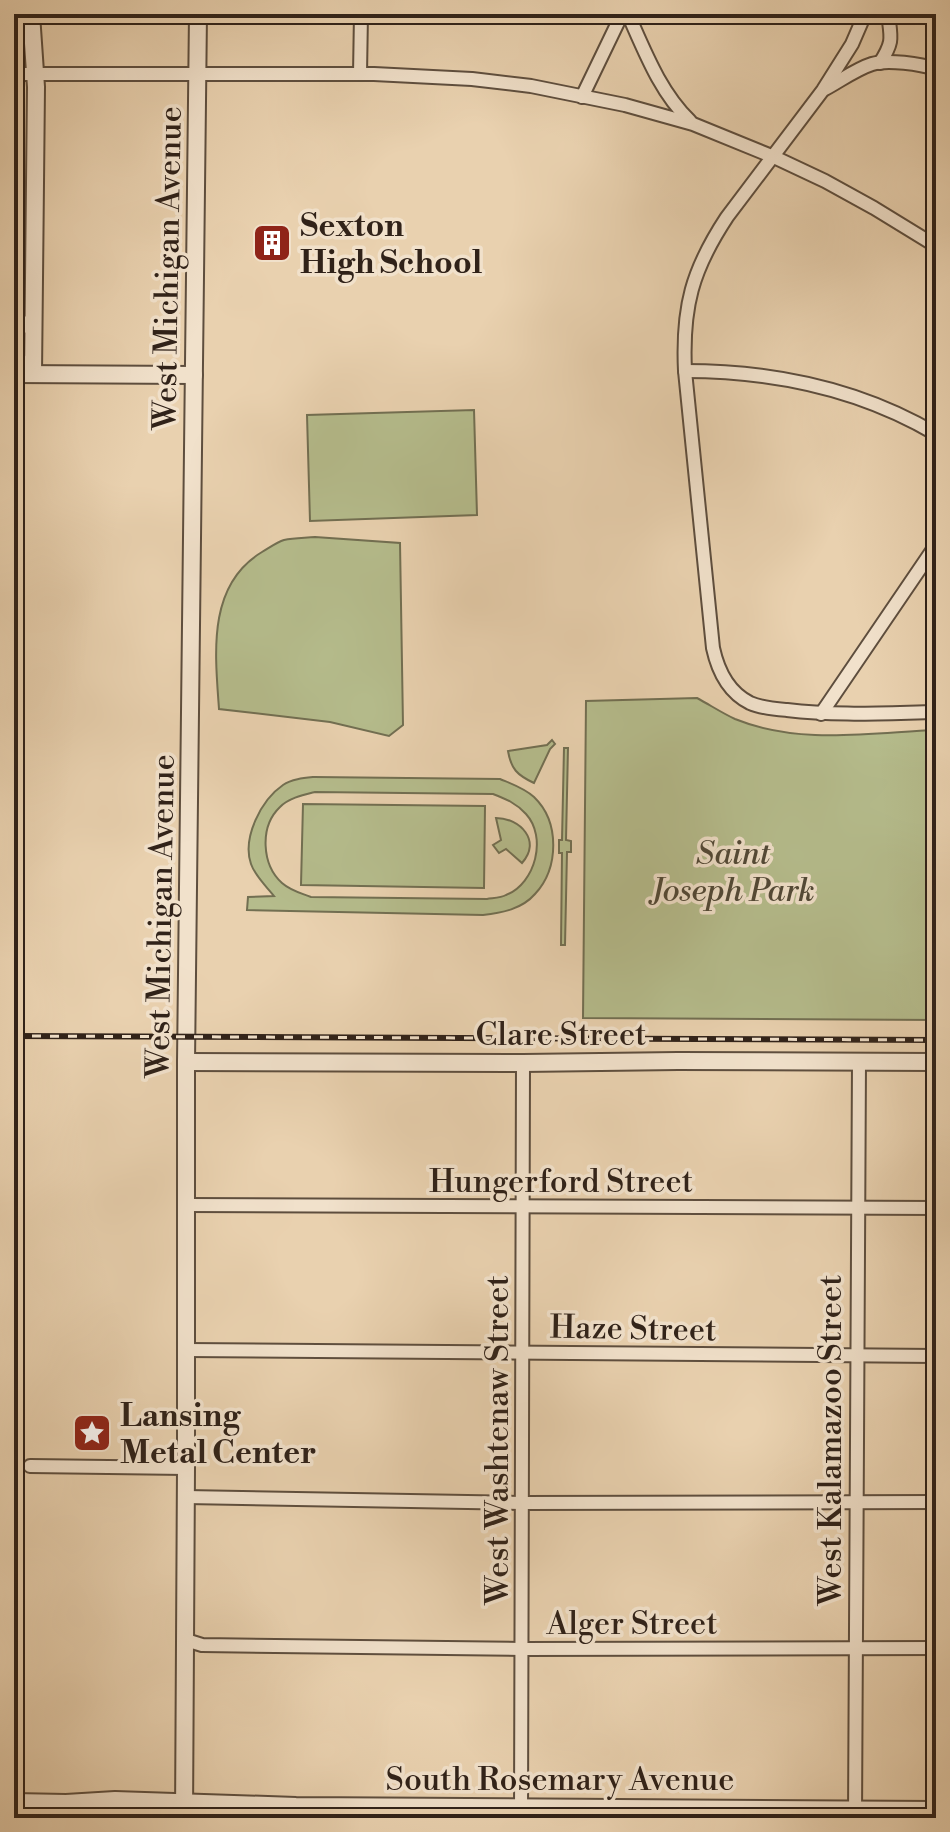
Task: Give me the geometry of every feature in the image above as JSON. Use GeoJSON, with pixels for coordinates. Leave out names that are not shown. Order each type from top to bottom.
{"type":"FeatureCollection","features":[{"type":"Feature","properties":{"kind":"street"},"geometry":{"type":"LineString","coordinates":[[31,14],[35,74],[33,374]]}},
{"type":"Feature","properties":{"kind":"street","name":"West Michigan Avenue"},"geometry":{"type":"LineString","coordinates":[[184,1811],[186,1062],[198,14]]}},
{"type":"Feature","properties":{"kind":"street"},"geometry":{"type":"LineString","coordinates":[[360,74],[361,14]]}},
{"type":"Feature","properties":{"kind":"street"},"geometry":{"type":"LineString","coordinates":[[582,97],[622,14]]}},
{"type":"Feature","properties":{"kind":"street"},"geometry":{"type":"LineString","coordinates":[[628,14],[653,69],[679,110],[693,124]]}},
{"type":"Feature","properties":{"kind":"street"},"geometry":{"type":"LineString","coordinates":[[865,14],[852,44],[823,90],[727,217],[707,249],[695,277],[686,320],[685,371],[713,648],[729,687],[750,703],[821,714],[936,712]]}},
{"type":"Feature","properties":{"kind":"street"},"geometry":{"type":"LineString","coordinates":[[880,63],[888,51],[893,33],[888,14]]}},
{"type":"Feature","properties":{"kind":"street"},"geometry":{"type":"LineString","coordinates":[[823,90],[872,64],[936,69]]}},
{"type":"Feature","properties":{"kind":"street"},"geometry":{"type":"LineString","coordinates":[[14,74],[423,75],[531,86],[625,105],[693,124],[825,181],[936,246]]}},
{"type":"Feature","properties":{"kind":"street"},"geometry":{"type":"LineString","coordinates":[[14,332],[34,316]]}},
{"type":"Feature","properties":{"kind":"street"},"geometry":{"type":"LineString","coordinates":[[14,352],[33,374]]}},
{"type":"Feature","properties":{"kind":"street"},"geometry":{"type":"LineString","coordinates":[[685,371],[732,372],[812,383],[877,405],[936,434]]}},
{"type":"Feature","properties":{"kind":"street"},"geometry":{"type":"LineString","coordinates":[[14,374],[194,375]]}},
{"type":"Feature","properties":{"kind":"street"},"geometry":{"type":"LineString","coordinates":[[821,714],[936,545]]}},
{"type":"Feature","properties":{"kind":"street","name":"Clare Street"},"geometry":{"type":"LineString","coordinates":[[186,1062],[936,1062]]}},
{"type":"Feature","properties":{"kind":"street","name":"West Washtenaw Street"},"geometry":{"type":"LineString","coordinates":[[521,1812],[523,1063]]}},
{"type":"Feature","properties":{"kind":"street","name":"West Kalamazoo Street"},"geometry":{"type":"LineString","coordinates":[[855,1813],[859,1063]]}},
{"type":"Feature","properties":{"kind":"street","name":"Hungerford Street"},"geometry":{"type":"LineString","coordinates":[[186,1205],[936,1208]]}},
{"type":"Feature","properties":{"kind":"street","name":"Haze Street"},"geometry":{"type":"LineString","coordinates":[[186,1350],[936,1356]]}},
{"type":"Feature","properties":{"kind":"street"},"geometry":{"type":"LineString","coordinates":[[30,1466],[186,1468]]}},
{"type":"Feature","properties":{"kind":"street"},"geometry":{"type":"LineString","coordinates":[[186,1497],[523,1503],[936,1502]]}},
{"type":"Feature","properties":{"kind":"street","name":"Alger Street"},"geometry":{"type":"LineString","coordinates":[[186,1640],[202,1645],[522,1649],[936,1648]]}},
{"type":"Feature","properties":{"kind":"street","name":"South Rosemary Avenue"},"geometry":{"type":"LineString","coordinates":[[14,1802],[115,1800],[184,1811],[296,1806],[521,1812],[855,1813],[936,1810]]}},
{"type":"Feature","properties":{"kind":"green space"},"geometry":{"type":"Polygon","coordinates":[[[474,410],[477,515],[310,521],[307,415],[474,410]]]}},
{"type":"Feature","properties":{"kind":"green space"},"geometry":{"type":"Polygon","coordinates":[[[315,537],[400,543],[403,725],[389,736],[330,722],[219,709],[216,665],[218,622],[232,583],[244,566],[281,541],[315,537]]]}},
{"type":"Feature","properties":{"kind":"green space","name":"Saint Joseph Park"},"geometry":{"type":"Polygon","coordinates":[[[697,698],[735,719],[784,732],[860,735],[936,730],[936,1020],[583,1018],[586,701],[697,698]]]}},
{"type":"Feature","properties":{"kind":"green space"},"geometry":{"type":"Polygon","coordinates":[[[552,740],[555,744],[534,783],[516,771],[508,751],[547,745],[552,740]]]}},
{"type":"Feature","properties":{"kind":"green space"},"geometry":{"type":"Polygon","coordinates":[[[564,748],[568,748],[566,840],[571,841],[571,852],[567,852],[565,945],[561,945],[562,853],[559,853],[559,840],[562,840],[564,748]]]}},
{"type":"Feature","properties":{"kind":"green space"},"geometry":{"type":"Polygon","coordinates":[[[310,777],[500,779],[518,786],[534,797],[548,819],[553,845],[549,871],[535,894],[524,903],[483,915],[247,910],[248,897],[274,896],[251,864],[249,843],[255,820],[267,800],[283,785],[310,777]],[[306,794],[288,801],[273,815],[266,835],[267,856],[282,883],[311,897],[502,897],[525,881],[535,859],[536,835],[522,810],[493,794],[306,794]]]}},
{"type":"Feature","properties":{"kind":"green space"},"geometry":{"type":"Polygon","coordinates":[[[303,804],[485,806],[484,888],[301,885],[303,804]]]}},
{"type":"Feature","properties":{"kind":"green space"},"geometry":{"type":"Polygon","coordinates":[[[496,818],[513,822],[526,832],[530,847],[522,863],[506,849],[499,853],[493,845],[501,840],[496,818]]]}},
{"type":"Feature","properties":{"kind":"railway"},"geometry":{"type":"LineString","coordinates":[[14,1036],[936,1040]]}},
{"type":"Feature","properties":{"kind":"place","name":"Sexton High School"},"geometry":{"type":"Point","coordinates":[272,243]}},
{"type":"Feature","properties":{"kind":"place","name":"Lansing Metal Center"},"geometry":{"type":"Point","coordinates":[92,1433]}}]}
